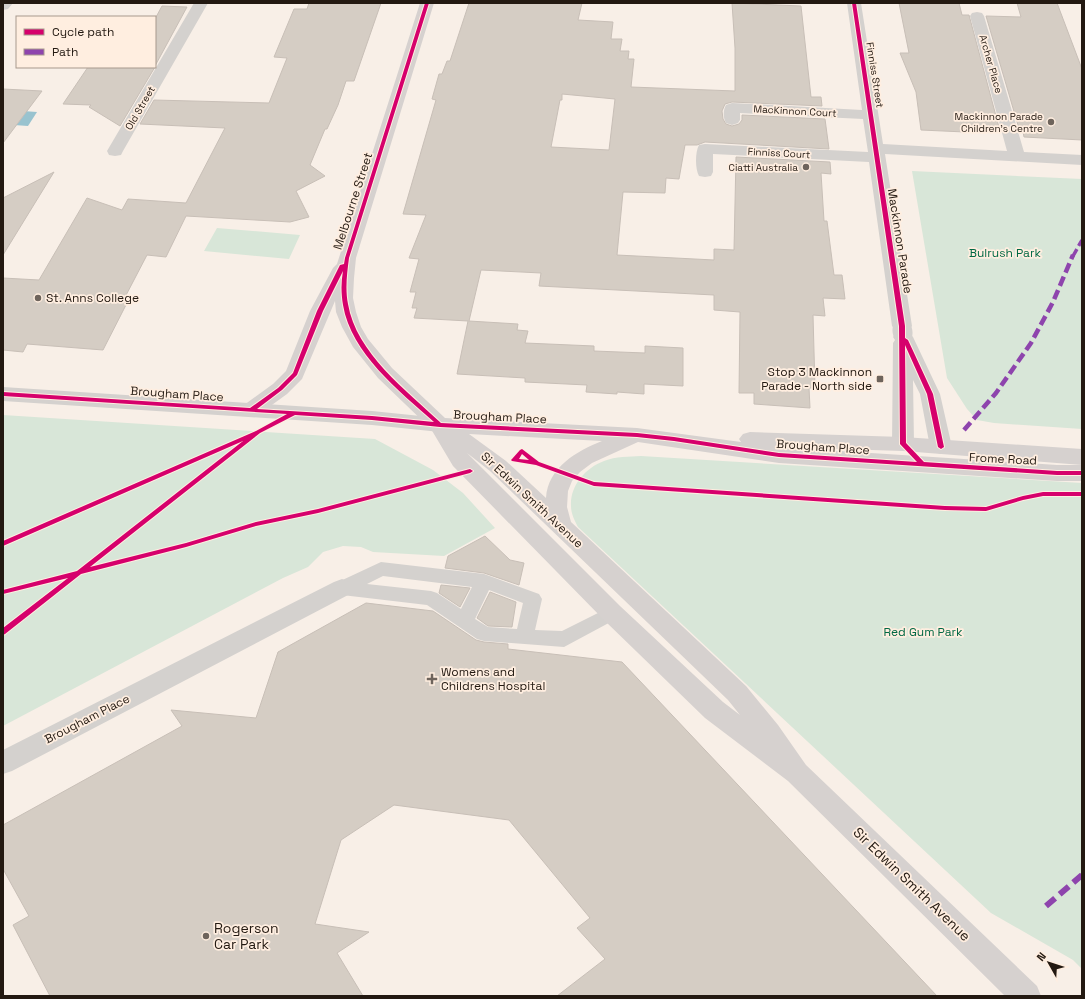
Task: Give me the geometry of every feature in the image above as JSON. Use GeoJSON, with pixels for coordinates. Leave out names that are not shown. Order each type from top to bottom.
{"type":"FeatureCollection","features":[{"type":"Feature","properties":{"kind":"main road","name":"Melbourne Street"},"geometry":{"type":"LineString","coordinates":[[427,3],[347,258],[343,283],[347,314],[372,359],[440,425]]}},
{"type":"Feature","properties":{"kind":"main road"},"geometry":{"type":"LineString","coordinates":[[251,410],[276,393],[295,374],[320,311],[347,258]]}},
{"type":"Feature","properties":{"kind":"main road","name":"Brougham Place"},"geometry":{"type":"LineString","coordinates":[[440,425],[637,435],[779,455],[923,465]]}},
{"type":"Feature","properties":{"kind":"main road","name":"Sir Edwin Smith Avenue"},"geometry":{"type":"LineString","coordinates":[[440,425],[478,449],[498,466],[736,693],[770,733],[797,773]]}},
{"type":"Feature","properties":{"kind":"main road","name":"Sir Edwin Smith Avenue"},"geometry":{"type":"LineString","coordinates":[[440,425],[461,462],[612,613],[714,710],[797,773],[1026,996]]}},
{"type":"Feature","properties":{"kind":"main road"},"geometry":{"type":"LineString","coordinates":[[561,526],[556,509],[556,497],[560,484],[566,473],[582,459],[596,451],[637,435]]}},
{"type":"Feature","properties":{"kind":"main road","name":"Frome Road"},"geometry":{"type":"LineString","coordinates":[[637,435],[903,444],[1082,457]]}},
{"type":"Feature","properties":{"kind":"main road"},"geometry":{"type":"LineString","coordinates":[[903,444],[923,465],[941,447]]}},
{"type":"Feature","properties":{"kind":"main road","name":"Frome Road"},"geometry":{"type":"LineString","coordinates":[[923,465],[1082,473]]}},
{"type":"Feature","properties":{"kind":"street"},"geometry":{"type":"LineString","coordinates":[[3,6],[6,3]]}},
{"type":"Feature","properties":{"kind":"street","name":"Old Street"},"geometry":{"type":"LineString","coordinates":[[115,151],[201,3]]}},
{"type":"Feature","properties":{"kind":"street","name":"Finniss Street"},"geometry":{"type":"LineString","coordinates":[[854,3],[876,153]]}},
{"type":"Feature","properties":{"kind":"street","name":"Archer Place"},"geometry":{"type":"LineString","coordinates":[[978,16],[1017,157]]}},
{"type":"Feature","properties":{"kind":"street","name":"MacKinnon Court"},"geometry":{"type":"LineString","coordinates":[[732,120],[732,108],[870,114]]}},
{"type":"Feature","properties":{"kind":"street","name":"Finniss Court"},"geometry":{"type":"LineString","coordinates":[[705,172],[705,149],[876,153]]}},
{"type":"Feature","properties":{"kind":"street"},"geometry":{"type":"LineString","coordinates":[[876,153],[1082,160]]}},
{"type":"Feature","properties":{"kind":"street","name":"Mackinnon Parade"},"geometry":{"type":"LineString","coordinates":[[876,153],[903,332],[903,444]]}},
{"type":"Feature","properties":{"kind":"street","name":"Mackinnon Parade"},"geometry":{"type":"LineString","coordinates":[[903,332],[930,394],[941,447]]}},
{"type":"Feature","properties":{"kind":"street","name":"Brougham Place"},"geometry":{"type":"LineString","coordinates":[[3,394],[388,419],[440,425]]}},
{"type":"Feature","properties":{"kind":"street","name":"Brougham Place"},"geometry":{"type":"LineString","coordinates":[[3,763],[342,588]]}},
{"type":"Feature","properties":{"kind":"lane"},"geometry":{"type":"LineString","coordinates":[[342,588],[381,569],[484,581],[533,599],[524,637]]}},
{"type":"Feature","properties":{"kind":"lane"},"geometry":{"type":"LineString","coordinates":[[465,621],[484,581]]}},
{"type":"Feature","properties":{"kind":"lane"},"geometry":{"type":"LineString","coordinates":[[342,588],[430,598],[484,634],[564,639],[612,613]]}},
{"type":"Feature","properties":{"kind":"green space","name":"Bulrush Park"},"geometry":{"type":"Polygon","coordinates":[[[912,171],[1082,179],[1082,429],[994,423],[977,420],[967,409],[947,378],[912,171]]]}},
{"type":"Feature","properties":{"kind":"green space"},"geometry":{"type":"Polygon","coordinates":[[[217,228],[300,235],[289,259],[204,251],[217,228]]]}},
{"type":"Feature","properties":{"kind":"green space"},"geometry":{"type":"Polygon","coordinates":[[[3,415],[375,439],[433,470],[463,493],[495,528],[444,556],[373,552],[361,547],[343,546],[323,552],[308,567],[283,578],[3,726],[3,415]]]}},
{"type":"Feature","properties":{"kind":"green space","name":"Red Gum Park"},"geometry":{"type":"Polygon","coordinates":[[[641,456],[1082,483],[1082,969],[1073,960],[991,913],[578,527],[573,517],[571,499],[576,485],[585,473],[597,464],[609,459],[641,456]]]}},
{"type":"Feature","properties":{"kind":"water"},"geometry":{"type":"Polygon","coordinates":[[[23,111],[37,112],[28,126],[14,125],[23,111]]]}},
{"type":"Feature","properties":{"kind":"building"},"geometry":{"type":"Polygon","coordinates":[[[309,3],[381,3],[354,81],[346,81],[338,105],[327,129],[325,129],[310,165],[325,176],[296,191],[309,217],[290,222],[186,216],[166,257],[147,255],[123,301],[128,301],[103,350],[27,344],[23,352],[3,350],[3,278],[39,280],[87,198],[122,210],[128,199],[186,203],[225,128],[140,124],[154,100],[269,103],[287,58],[274,57],[294,9],[307,9],[309,3]]]}},
{"type":"Feature","properties":{"kind":"building"},"geometry":{"type":"Polygon","coordinates":[[[469,3],[582,3],[578,20],[613,22],[611,39],[622,39],[620,51],[629,51],[628,59],[634,59],[631,87],[735,91],[735,48],[732,3],[801,6],[811,97],[821,97],[822,106],[732,102],[725,104],[722,111],[723,119],[726,124],[732,126],[739,124],[742,120],[742,115],[825,119],[829,149],[705,142],[697,145],[685,145],[679,179],[666,178],[665,193],[623,192],[617,255],[714,260],[714,249],[734,250],[736,157],[830,162],[831,174],[821,173],[824,221],[827,221],[834,275],[842,275],[845,299],[823,298],[825,316],[813,315],[815,388],[809,388],[810,408],[754,404],[754,393],[739,393],[740,312],[714,310],[714,295],[539,286],[541,273],[481,270],[469,321],[518,324],[517,330],[528,331],[525,343],[594,346],[594,351],[645,353],[645,346],[683,348],[683,386],[644,384],[644,394],[617,392],[617,394],[586,392],[587,385],[525,382],[525,378],[457,374],[468,321],[414,318],[417,308],[412,308],[416,292],[410,292],[419,259],[409,258],[426,215],[403,214],[436,100],[432,99],[439,74],[442,74],[447,61],[450,61],[469,3]],[[562,94],[562,100],[560,100],[551,147],[609,150],[615,99],[562,94]]]}},
{"type":"Feature","properties":{"kind":"building"},"geometry":{"type":"Polygon","coordinates":[[[899,3],[959,3],[962,15],[969,15],[1000,131],[964,130],[965,132],[921,130],[916,92],[900,53],[909,53],[899,3]]]}},
{"type":"Feature","properties":{"kind":"building"},"geometry":{"type":"Polygon","coordinates":[[[1017,3],[1057,3],[1082,69],[1082,140],[1024,137],[1023,132],[1020,132],[986,16],[1021,17],[1017,3]]]}},
{"type":"Feature","properties":{"kind":"building"},"geometry":{"type":"Polygon","coordinates":[[[162,6],[187,7],[156,64],[156,17],[162,6]]]}},
{"type":"Feature","properties":{"kind":"building"},"geometry":{"type":"Polygon","coordinates":[[[87,68],[154,68],[120,126],[89,107],[91,105],[63,104],[87,68]]]}},
{"type":"Feature","properties":{"kind":"building"},"geometry":{"type":"Polygon","coordinates":[[[3,89],[42,91],[3,143],[3,89]]]}},
{"type":"Feature","properties":{"kind":"building"},"geometry":{"type":"Polygon","coordinates":[[[54,172],[3,255],[3,198],[54,172]]]}},
{"type":"Feature","properties":{"kind":"building"},"geometry":{"type":"Polygon","coordinates":[[[485,536],[510,560],[524,563],[519,585],[484,573],[445,568],[448,556],[485,536]]]}},
{"type":"Feature","properties":{"kind":"building"},"geometry":{"type":"Polygon","coordinates":[[[441,585],[470,588],[460,607],[439,593],[441,585]]]}},
{"type":"Feature","properties":{"kind":"building"},"geometry":{"type":"Polygon","coordinates":[[[490,592],[516,602],[512,627],[488,626],[477,618],[490,592]]]}},
{"type":"Feature","properties":{"kind":"building","name":"Womens and Childrens Hospital"},"geometry":{"type":"Polygon","coordinates":[[[366,603],[433,611],[476,640],[508,644],[508,649],[622,662],[937,996],[557,996],[605,959],[577,928],[590,918],[509,820],[394,805],[341,840],[315,924],[369,932],[337,953],[363,996],[50,996],[13,925],[29,916],[3,869],[3,825],[182,726],[171,710],[256,718],[278,652],[366,603]]]}},
{"type":"Feature","properties":{"kind":"marked path"},"geometry":{"type":"LineString","coordinates":[[964,430],[977,417],[996,393],[1031,343],[1049,311],[1072,257],[1082,240]]}},
{"type":"Feature","properties":{"kind":"marked path"},"geometry":{"type":"LineString","coordinates":[[1046,906],[1082,875]]}},
{"type":"Feature","properties":{"kind":"cycle path"},"geometry":{"type":"LineString","coordinates":[[427,3],[347,258],[344,278],[344,292],[347,312],[361,344],[386,374],[440,425]]}},
{"type":"Feature","properties":{"kind":"cycle path"},"geometry":{"type":"LineString","coordinates":[[854,3],[902,326],[903,444],[923,465]]}},
{"type":"Feature","properties":{"kind":"cycle path"},"geometry":{"type":"LineString","coordinates":[[251,410],[280,389],[295,374],[320,311],[343,265]]}},
{"type":"Feature","properties":{"kind":"cycle path"},"geometry":{"type":"LineString","coordinates":[[905,340],[930,394],[941,447]]}},
{"type":"Feature","properties":{"kind":"cycle path"},"geometry":{"type":"LineString","coordinates":[[3,394],[372,418],[440,425],[637,435],[779,455],[1057,473],[1082,473]]}},
{"type":"Feature","properties":{"kind":"cycle path"},"geometry":{"type":"LineString","coordinates":[[3,544],[258,432],[294,413]]}},
{"type":"Feature","properties":{"kind":"cycle path"},"geometry":{"type":"LineString","coordinates":[[3,632],[258,432]]}},
{"type":"Feature","properties":{"kind":"cycle path"},"geometry":{"type":"LineString","coordinates":[[522,451],[537,463],[514,460],[522,451]]}},
{"type":"Feature","properties":{"kind":"cycle path"},"geometry":{"type":"LineString","coordinates":[[537,463],[594,484],[945,508],[986,509],[1023,498],[1043,494],[1082,494]]}},
{"type":"Feature","properties":{"kind":"cycle path"},"geometry":{"type":"LineString","coordinates":[[3,592],[186,545],[256,524],[318,511],[470,471]]}},
{"type":"Feature","properties":{"kind":"place","name":"Mackinnon Parade Children's Centre"},"geometry":{"type":"Point","coordinates":[1051,122]}},
{"type":"Feature","properties":{"kind":"place","name":"Ciatti Australia"},"geometry":{"type":"Point","coordinates":[806,167]}},
{"type":"Feature","properties":{"kind":"place","name":"St. Anns College"},"geometry":{"type":"Point","coordinates":[38,298]}},
{"type":"Feature","properties":{"kind":"place","name":"Stop 3 Mackinnon Parade - North side"},"geometry":{"type":"Point","coordinates":[880,379]}},
{"type":"Feature","properties":{"kind":"place","name":"Womens and Childrens Hospital"},"geometry":{"type":"Point","coordinates":[432,679]}},
{"type":"Feature","properties":{"kind":"place","name":"Rogerson Car Park"},"geometry":{"type":"Point","coordinates":[206,936]}}]}
